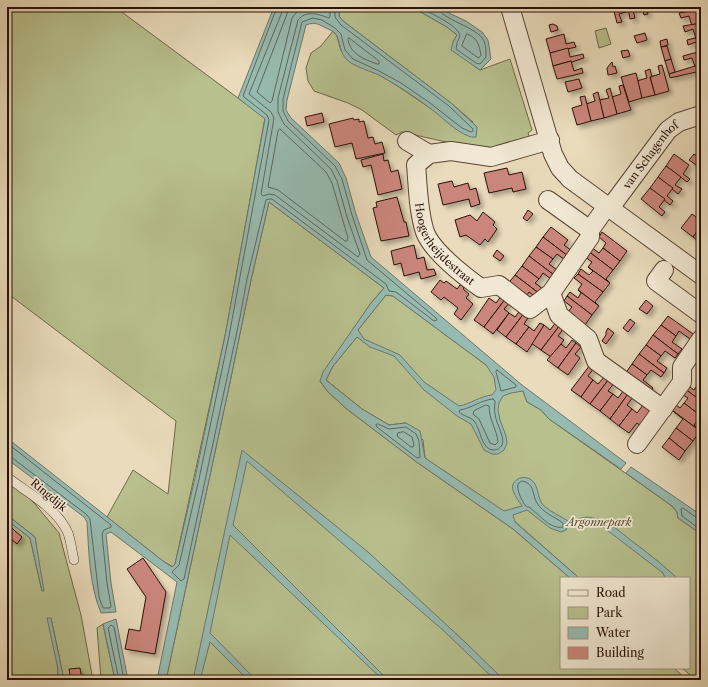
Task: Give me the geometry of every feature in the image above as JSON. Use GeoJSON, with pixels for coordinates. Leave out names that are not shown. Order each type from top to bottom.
{"type":"FeatureCollection","features":[{"type":"Feature","properties":{"kind":"street"},"geometry":{"type":"LineString","coordinates":[[510,7],[553,154],[560,168],[570,178],[701,275]]}},
{"type":"Feature","properties":{"kind":"street","name":"van Schagenhof"},"geometry":{"type":"LineString","coordinates":[[609,207],[668,130],[679,122],[701,115]]}},
{"type":"Feature","properties":{"kind":"street"},"geometry":{"type":"LineString","coordinates":[[407,141],[429,154],[451,151],[491,157],[550,140]]}},
{"type":"Feature","properties":{"kind":"street","name":"Hoogerheijdestraat"},"geometry":{"type":"LineString","coordinates":[[429,154],[416,165],[420,205],[426,233],[440,254],[481,288],[499,285],[530,309],[551,294],[590,237],[590,230],[609,207]]}},
{"type":"Feature","properties":{"kind":"street"},"geometry":{"type":"LineString","coordinates":[[548,200],[590,230]]}},
{"type":"Feature","properties":{"kind":"street"},"geometry":{"type":"LineString","coordinates":[[664,270],[656,281],[701,314]]}},
{"type":"Feature","properties":{"kind":"street"},"geometry":{"type":"LineString","coordinates":[[551,294],[559,315],[588,339],[596,361],[663,409]]}},
{"type":"Feature","properties":{"kind":"street"},"geometry":{"type":"LineString","coordinates":[[637,444],[682,382],[682,367],[701,339]]}},
{"type":"Feature","properties":{"kind":"lane","name":"Ringdijk"},"geometry":{"type":"LineString","coordinates":[[7,477],[44,504],[60,518],[68,534],[74,560]]}},
{"type":"Feature","properties":{"kind":"green space"},"geometry":{"type":"Polygon","coordinates":[[[7,7],[115,7],[265,118],[225,336],[175,564],[173,567],[163,561],[107,517],[133,470],[168,494],[176,421],[7,293],[7,7]]]}},
{"type":"Feature","properties":{"kind":"green space"},"geometry":{"type":"Polygon","coordinates":[[[339,7],[412,7],[447,27],[457,35],[453,42],[474,66],[480,70],[510,59],[532,130],[528,133],[530,139],[491,150],[455,144],[402,132],[396,135],[362,110],[348,103],[314,91],[308,81],[306,68],[311,53],[321,46],[333,31],[337,36],[341,51],[427,106],[473,122],[451,103],[343,21],[339,16],[339,7]]]}},
{"type":"Feature","properties":{"kind":"green space"},"geometry":{"type":"Polygon","coordinates":[[[606,28],[611,44],[599,48],[595,31],[606,28]]]}},
{"type":"Feature","properties":{"kind":"green space"},"geometry":{"type":"Polygon","coordinates":[[[269,202],[384,288],[371,303],[320,381],[328,392],[348,410],[418,463],[513,529],[569,577],[560,577],[560,669],[675,669],[687,680],[166,680],[269,202]]]}},
{"type":"Feature","properties":{"kind":"green space","name":"Argonnepark"},"geometry":{"type":"Polygon","coordinates":[[[386,295],[393,296],[523,391],[527,402],[541,410],[549,419],[672,506],[677,512],[678,518],[701,534],[701,680],[696,680],[683,669],[690,669],[690,577],[578,577],[504,512],[425,458],[423,440],[406,423],[389,425],[362,409],[326,380],[333,366],[357,337],[358,330],[386,295]]]}},
{"type":"Feature","properties":{"kind":"green space"},"geometry":{"type":"Polygon","coordinates":[[[7,482],[24,493],[59,533],[81,615],[93,680],[64,680],[51,618],[58,669],[58,680],[7,680],[7,520],[30,538],[42,591],[35,537],[7,515],[7,482]]]}},
{"type":"Feature","properties":{"kind":"green space"},"geometry":{"type":"Polygon","coordinates":[[[103,624],[115,680],[98,680],[101,679],[97,628],[103,624]]]}},
{"type":"Feature","properties":{"kind":"water"},"geometry":{"type":"Polygon","coordinates":[[[274,7],[339,7],[339,16],[343,21],[451,103],[477,127],[476,137],[471,137],[460,132],[401,88],[379,75],[347,60],[344,57],[337,36],[333,32],[317,24],[312,23],[306,25],[287,100],[286,110],[291,118],[339,163],[346,178],[356,214],[371,257],[522,385],[626,463],[621,469],[549,419],[541,410],[527,402],[523,391],[503,396],[499,403],[498,410],[500,420],[507,443],[504,450],[498,454],[492,454],[484,450],[471,424],[457,416],[424,390],[394,356],[370,347],[357,337],[333,366],[326,380],[362,409],[389,425],[406,423],[420,431],[425,458],[504,511],[522,506],[515,496],[513,485],[519,478],[528,478],[537,488],[544,506],[568,521],[587,517],[605,520],[676,577],[665,577],[663,573],[599,524],[585,522],[568,526],[566,530],[561,532],[550,528],[527,510],[513,515],[515,522],[578,577],[569,577],[513,529],[418,463],[348,410],[328,392],[320,381],[323,372],[371,303],[384,288],[269,202],[166,680],[157,680],[177,582],[111,532],[106,534],[111,583],[116,612],[101,613],[92,579],[87,522],[84,517],[7,459],[7,438],[163,561],[172,567],[175,564],[225,336],[265,119],[238,98],[274,7]],[[386,295],[358,330],[364,339],[400,355],[424,382],[459,406],[492,395],[496,390],[494,377],[486,365],[393,296],[386,295]]]}},
{"type":"Feature","properties":{"kind":"water"},"geometry":{"type":"Polygon","coordinates":[[[412,7],[441,7],[447,12],[466,21],[482,32],[488,40],[491,59],[480,70],[451,50],[457,35],[447,27],[412,7]]]}},
{"type":"Feature","properties":{"kind":"water"},"geometry":{"type":"Polygon","coordinates":[[[242,450],[368,552],[504,680],[495,680],[444,631],[247,461],[233,525],[388,680],[383,680],[230,535],[210,633],[256,680],[248,680],[210,642],[200,680],[193,680],[242,450]]]}},
{"type":"Feature","properties":{"kind":"water"},"geometry":{"type":"Polygon","coordinates":[[[631,467],[701,515],[701,534],[678,518],[677,512],[672,506],[626,473],[631,467]]]}},
{"type":"Feature","properties":{"kind":"water"},"geometry":{"type":"Polygon","coordinates":[[[7,515],[35,537],[44,591],[42,591],[30,538],[7,520],[7,515]]]}},
{"type":"Feature","properties":{"kind":"water"},"geometry":{"type":"Polygon","coordinates":[[[47,618],[51,618],[64,680],[58,680],[58,669],[47,618]]]}},
{"type":"Feature","properties":{"kind":"water"},"geometry":{"type":"Polygon","coordinates":[[[116,619],[128,680],[115,680],[103,624],[116,619]]]}},
{"type":"Feature","properties":{"kind":"building"},"geometry":{"type":"Polygon","coordinates":[[[613,7],[628,7],[629,11],[619,14],[622,22],[617,23],[613,7]]]}},
{"type":"Feature","properties":{"kind":"building"},"geometry":{"type":"Polygon","coordinates":[[[628,7],[642,8],[633,10],[635,18],[630,19],[628,7]]]}},
{"type":"Feature","properties":{"kind":"building"},"geometry":{"type":"Polygon","coordinates":[[[642,7],[646,7],[648,14],[644,15],[642,7]]]}},
{"type":"Feature","properties":{"kind":"building"},"geometry":{"type":"Polygon","coordinates":[[[687,7],[701,7],[701,9],[688,12],[687,7]]]}},
{"type":"Feature","properties":{"kind":"building"},"geometry":{"type":"Polygon","coordinates":[[[701,9],[701,23],[692,26],[689,16],[681,18],[679,13],[701,9]]]}},
{"type":"Feature","properties":{"kind":"building"},"geometry":{"type":"Polygon","coordinates":[[[701,23],[701,38],[696,39],[693,29],[685,32],[683,26],[701,23]]]}},
{"type":"Feature","properties":{"kind":"building"},"geometry":{"type":"Polygon","coordinates":[[[553,24],[557,26],[558,30],[551,32],[549,25],[553,24]]]}},
{"type":"Feature","properties":{"kind":"building"},"geometry":{"type":"Polygon","coordinates":[[[645,33],[647,40],[637,43],[634,36],[645,33]]]}},
{"type":"Feature","properties":{"kind":"building"},"geometry":{"type":"Polygon","coordinates":[[[564,34],[566,44],[574,42],[576,47],[550,53],[546,39],[564,34]]]}},
{"type":"Feature","properties":{"kind":"building"},"geometry":{"type":"Polygon","coordinates":[[[701,38],[701,51],[699,52],[696,42],[688,45],[687,40],[701,38]]]}},
{"type":"Feature","properties":{"kind":"building"},"geometry":{"type":"Polygon","coordinates":[[[667,39],[668,45],[661,47],[660,41],[667,39]]]}},
{"type":"Feature","properties":{"kind":"building"},"geometry":{"type":"Polygon","coordinates":[[[667,46],[671,59],[665,61],[661,47],[667,46]]]}},
{"type":"Feature","properties":{"kind":"building"},"geometry":{"type":"Polygon","coordinates":[[[568,48],[570,57],[583,54],[584,58],[553,66],[550,53],[568,48]]]}},
{"type":"Feature","properties":{"kind":"building"},"geometry":{"type":"Polygon","coordinates":[[[628,50],[630,56],[623,58],[621,51],[628,50]]]}},
{"type":"Feature","properties":{"kind":"building"},"geometry":{"type":"Polygon","coordinates":[[[701,51],[701,66],[695,67],[692,58],[684,60],[683,56],[701,51]]]}},
{"type":"Feature","properties":{"kind":"building"},"geometry":{"type":"Polygon","coordinates":[[[671,59],[675,72],[669,74],[665,61],[671,59]]]}},
{"type":"Feature","properties":{"kind":"building"},"geometry":{"type":"Polygon","coordinates":[[[571,61],[574,71],[582,68],[583,73],[557,79],[553,66],[571,61]]]}},
{"type":"Feature","properties":{"kind":"building"},"geometry":{"type":"Polygon","coordinates":[[[612,62],[617,73],[608,75],[607,68],[612,62]]]}},
{"type":"Feature","properties":{"kind":"building"},"geometry":{"type":"Polygon","coordinates":[[[662,65],[669,91],[655,95],[650,77],[660,74],[658,66],[662,65]]]}},
{"type":"Feature","properties":{"kind":"building"},"geometry":{"type":"Polygon","coordinates":[[[695,66],[701,66],[701,81],[699,81],[696,72],[670,78],[669,74],[695,66]]]}},
{"type":"Feature","properties":{"kind":"building"},"geometry":{"type":"Polygon","coordinates":[[[650,69],[652,77],[650,77],[655,95],[642,98],[637,81],[647,78],[645,71],[650,69]]]}},
{"type":"Feature","properties":{"kind":"building"},"geometry":{"type":"Polygon","coordinates":[[[636,73],[642,98],[629,102],[621,77],[636,73]]]}},
{"type":"Feature","properties":{"kind":"building"},"geometry":{"type":"Polygon","coordinates":[[[579,79],[582,88],[568,92],[565,82],[579,79]]]}},
{"type":"Feature","properties":{"kind":"building"},"geometry":{"type":"Polygon","coordinates":[[[623,85],[631,110],[617,114],[612,97],[621,94],[619,86],[623,85]]]}},
{"type":"Feature","properties":{"kind":"building"},"geometry":{"type":"Polygon","coordinates":[[[610,88],[617,114],[604,118],[599,100],[609,98],[606,90],[610,88]]]}},
{"type":"Feature","properties":{"kind":"building"},"geometry":{"type":"Polygon","coordinates":[[[598,92],[604,118],[591,121],[586,104],[595,101],[593,94],[598,92]]]}},
{"type":"Feature","properties":{"kind":"building"},"geometry":{"type":"Polygon","coordinates":[[[585,96],[591,121],[577,125],[572,108],[582,105],[580,97],[585,96]]]}},
{"type":"Feature","properties":{"kind":"building"},"geometry":{"type":"Polygon","coordinates":[[[322,113],[324,122],[307,126],[305,117],[322,113]]]}},
{"type":"Feature","properties":{"kind":"building"},"geometry":{"type":"Polygon","coordinates":[[[353,118],[354,120],[359,119],[359,122],[364,121],[368,138],[373,137],[375,144],[382,142],[385,153],[356,159],[352,143],[335,147],[329,124],[353,118]]]}},
{"type":"Feature","properties":{"kind":"building"},"geometry":{"type":"Polygon","coordinates":[[[383,154],[384,161],[388,160],[391,172],[398,170],[402,189],[378,195],[371,165],[363,167],[361,160],[383,154]]]}},
{"type":"Feature","properties":{"kind":"building"},"geometry":{"type":"Polygon","coordinates":[[[674,154],[689,165],[683,174],[690,179],[687,182],[666,166],[674,154]]]}},
{"type":"Feature","properties":{"kind":"building"},"geometry":{"type":"Polygon","coordinates":[[[694,154],[700,158],[696,165],[689,160],[694,154]]]}},
{"type":"Feature","properties":{"kind":"building"},"geometry":{"type":"Polygon","coordinates":[[[666,166],[681,177],[675,185],[682,189],[678,194],[658,177],[666,166]]]}},
{"type":"Feature","properties":{"kind":"building"},"geometry":{"type":"Polygon","coordinates":[[[507,168],[509,175],[522,172],[526,189],[513,192],[512,188],[489,193],[484,173],[507,168]]]}},
{"type":"Feature","properties":{"kind":"building"},"geometry":{"type":"Polygon","coordinates":[[[658,177],[673,188],[667,196],[673,201],[670,205],[650,188],[658,177]]]}},
{"type":"Feature","properties":{"kind":"building"},"geometry":{"type":"Polygon","coordinates":[[[452,181],[454,187],[468,183],[470,190],[476,188],[480,204],[471,207],[469,199],[443,205],[438,184],[452,181]]]}},
{"type":"Feature","properties":{"kind":"building"},"geometry":{"type":"Polygon","coordinates":[[[650,188],[665,199],[659,207],[665,212],[662,216],[641,199],[650,188]]]}},
{"type":"Feature","properties":{"kind":"building"},"geometry":{"type":"Polygon","coordinates":[[[397,197],[404,222],[406,222],[409,236],[381,241],[373,208],[377,207],[376,202],[397,197]]]}},
{"type":"Feature","properties":{"kind":"building"},"geometry":{"type":"Polygon","coordinates":[[[528,210],[533,214],[527,221],[523,218],[528,210]]]}},
{"type":"Feature","properties":{"kind":"building"},"geometry":{"type":"Polygon","coordinates":[[[483,212],[495,222],[493,225],[497,229],[488,242],[485,239],[480,245],[466,235],[460,237],[455,220],[470,215],[477,221],[483,212]]]}},
{"type":"Feature","properties":{"kind":"building"},"geometry":{"type":"Polygon","coordinates":[[[692,214],[700,220],[701,219],[701,226],[693,237],[681,228],[692,214]]]}},
{"type":"Feature","properties":{"kind":"building"},"geometry":{"type":"Polygon","coordinates":[[[701,226],[701,243],[693,237],[701,226]]]}},
{"type":"Feature","properties":{"kind":"building"},"geometry":{"type":"Polygon","coordinates":[[[551,227],[568,240],[564,245],[572,251],[568,256],[543,237],[551,227]]]}},
{"type":"Feature","properties":{"kind":"building"},"geometry":{"type":"Polygon","coordinates":[[[602,232],[627,251],[620,261],[603,248],[606,243],[599,237],[602,232]]]}},
{"type":"Feature","properties":{"kind":"building"},"geometry":{"type":"Polygon","coordinates":[[[543,237],[568,256],[565,260],[557,254],[553,259],[536,247],[543,237]]]}},
{"type":"Feature","properties":{"kind":"building"},"geometry":{"type":"Polygon","coordinates":[[[414,245],[417,259],[424,257],[427,270],[434,269],[436,275],[421,279],[419,272],[404,276],[401,263],[394,265],[391,251],[414,245]]]}},
{"type":"Feature","properties":{"kind":"building"},"geometry":{"type":"Polygon","coordinates":[[[536,247],[553,259],[549,264],[557,270],[554,275],[529,256],[536,247]]]}},
{"type":"Feature","properties":{"kind":"building"},"geometry":{"type":"Polygon","coordinates":[[[591,247],[599,253],[603,248],[620,261],[613,270],[588,251],[591,247]]]}},
{"type":"Feature","properties":{"kind":"building"},"geometry":{"type":"Polygon","coordinates":[[[497,250],[504,256],[500,261],[493,256],[497,250]]]}},
{"type":"Feature","properties":{"kind":"building"},"geometry":{"type":"Polygon","coordinates":[[[588,251],[613,270],[606,279],[610,283],[588,267],[592,262],[584,256],[588,251]]]}},
{"type":"Feature","properties":{"kind":"building"},"geometry":{"type":"Polygon","coordinates":[[[529,256],[554,275],[551,279],[543,273],[539,279],[522,266],[529,256]]]}},
{"type":"Feature","properties":{"kind":"building"},"geometry":{"type":"Polygon","coordinates":[[[522,266],[539,279],[535,283],[543,289],[540,294],[515,275],[522,266]]]}},
{"type":"Feature","properties":{"kind":"building"},"geometry":{"type":"Polygon","coordinates":[[[588,267],[610,283],[603,292],[578,274],[581,269],[589,275],[593,271],[588,267]]]}},
{"type":"Feature","properties":{"kind":"building"},"geometry":{"type":"Polygon","coordinates":[[[578,274],[603,292],[595,302],[599,306],[578,290],[582,284],[574,278],[578,274]]]}},
{"type":"Feature","properties":{"kind":"building"},"geometry":{"type":"Polygon","coordinates":[[[515,275],[540,294],[537,298],[529,292],[525,298],[507,285],[515,275]]]}},
{"type":"Feature","properties":{"kind":"building"},"geometry":{"type":"Polygon","coordinates":[[[440,280],[444,283],[446,281],[457,289],[460,285],[463,286],[464,290],[469,294],[466,298],[473,304],[461,320],[454,314],[458,308],[444,297],[441,300],[431,292],[440,280]]]}},
{"type":"Feature","properties":{"kind":"building"},"geometry":{"type":"Polygon","coordinates":[[[578,290],[599,306],[592,315],[567,296],[570,292],[578,298],[581,293],[578,290]]]}},
{"type":"Feature","properties":{"kind":"building"},"geometry":{"type":"Polygon","coordinates":[[[502,295],[506,298],[484,327],[474,320],[489,298],[496,303],[502,295]]]}},
{"type":"Feature","properties":{"kind":"building"},"geometry":{"type":"Polygon","coordinates":[[[567,296],[592,315],[585,325],[568,312],[572,307],[564,301],[567,296]]]}},
{"type":"Feature","properties":{"kind":"building"},"geometry":{"type":"Polygon","coordinates":[[[506,298],[511,301],[504,309],[509,313],[493,334],[484,327],[506,298]]]}},
{"type":"Feature","properties":{"kind":"building"},"geometry":{"type":"Polygon","coordinates":[[[646,300],[653,306],[647,314],[639,309],[646,300]]]}},
{"type":"Feature","properties":{"kind":"building"},"geometry":{"type":"Polygon","coordinates":[[[521,309],[525,312],[506,337],[497,330],[509,313],[515,317],[521,309]]]}},
{"type":"Feature","properties":{"kind":"building"},"geometry":{"type":"Polygon","coordinates":[[[525,312],[530,315],[524,324],[529,327],[516,344],[506,337],[525,312]]]}},
{"type":"Feature","properties":{"kind":"building"},"geometry":{"type":"Polygon","coordinates":[[[668,316],[693,334],[690,339],[679,331],[676,336],[661,325],[668,316]]]}},
{"type":"Feature","properties":{"kind":"building"},"geometry":{"type":"Polygon","coordinates":[[[630,319],[635,323],[628,332],[623,328],[630,319]]]}},
{"type":"Feature","properties":{"kind":"building"},"geometry":{"type":"Polygon","coordinates":[[[556,322],[560,325],[541,350],[531,343],[544,325],[550,330],[556,322]]]}},
{"type":"Feature","properties":{"kind":"building"},"geometry":{"type":"Polygon","coordinates":[[[540,323],[544,325],[527,352],[516,344],[529,327],[534,331],[540,323]]]}},
{"type":"Feature","properties":{"kind":"building"},"geometry":{"type":"Polygon","coordinates":[[[560,325],[564,328],[558,336],[564,340],[551,357],[541,350],[560,325]]]}},
{"type":"Feature","properties":{"kind":"building"},"geometry":{"type":"Polygon","coordinates":[[[661,325],[676,336],[672,342],[682,349],[678,354],[653,335],[661,325]]]}},
{"type":"Feature","properties":{"kind":"building"},"geometry":{"type":"Polygon","coordinates":[[[608,328],[614,333],[606,344],[602,341],[608,328]]]}},
{"type":"Feature","properties":{"kind":"building"},"geometry":{"type":"Polygon","coordinates":[[[653,335],[678,354],[675,358],[665,351],[661,356],[646,345],[653,335]]]}},
{"type":"Feature","properties":{"kind":"building"},"geometry":{"type":"Polygon","coordinates":[[[572,340],[576,343],[558,368],[547,360],[561,344],[566,348],[572,340]]]}},
{"type":"Feature","properties":{"kind":"building"},"geometry":{"type":"Polygon","coordinates":[[[576,343],[581,347],[575,354],[580,358],[568,375],[558,368],[576,343]]]}},
{"type":"Feature","properties":{"kind":"building"},"geometry":{"type":"Polygon","coordinates":[[[646,345],[661,356],[657,361],[667,368],[664,373],[639,354],[646,345]]]}},
{"type":"Feature","properties":{"kind":"building"},"geometry":{"type":"Polygon","coordinates":[[[639,354],[664,373],[661,377],[651,370],[647,375],[632,364],[639,354]]]}},
{"type":"Feature","properties":{"kind":"building"},"geometry":{"type":"Polygon","coordinates":[[[632,364],[647,375],[643,380],[653,388],[650,392],[625,374],[632,364]]]}},
{"type":"Feature","properties":{"kind":"building"},"geometry":{"type":"Polygon","coordinates":[[[590,365],[594,368],[588,376],[593,380],[581,397],[571,390],[590,365]]]}},
{"type":"Feature","properties":{"kind":"building"},"geometry":{"type":"Polygon","coordinates":[[[605,376],[609,379],[590,404],[581,397],[593,380],[598,384],[605,376]]]}},
{"type":"Feature","properties":{"kind":"building"},"geometry":{"type":"Polygon","coordinates":[[[609,379],[614,383],[608,391],[613,394],[600,411],[590,404],[609,379]]]}},
{"type":"Feature","properties":{"kind":"building"},"geometry":{"type":"Polygon","coordinates":[[[686,384],[694,390],[698,384],[701,387],[701,401],[684,388],[686,384]]]}},
{"type":"Feature","properties":{"kind":"building"},"geometry":{"type":"Polygon","coordinates":[[[684,388],[701,401],[701,416],[684,403],[688,398],[680,393],[684,388]]]}},
{"type":"Feature","properties":{"kind":"building"},"geometry":{"type":"Polygon","coordinates":[[[624,390],[628,394],[610,419],[600,411],[613,394],[618,398],[624,390]]]}},
{"type":"Feature","properties":{"kind":"building"},"geometry":{"type":"Polygon","coordinates":[[[628,394],[633,397],[627,405],[632,409],[619,426],[610,419],[628,394]]]}},
{"type":"Feature","properties":{"kind":"building"},"geometry":{"type":"Polygon","coordinates":[[[673,403],[680,408],[684,403],[701,416],[694,425],[700,431],[669,408],[673,403]]]}},
{"type":"Feature","properties":{"kind":"building"},"geometry":{"type":"Polygon","coordinates":[[[643,405],[653,413],[642,427],[637,423],[629,433],[619,426],[632,409],[637,413],[643,405]]]}},
{"type":"Feature","properties":{"kind":"building"},"geometry":{"type":"Polygon","coordinates":[[[669,408],[700,431],[693,441],[676,428],[683,419],[669,408]]]}},
{"type":"Feature","properties":{"kind":"building"},"geometry":{"type":"Polygon","coordinates":[[[676,428],[693,441],[685,451],[669,438],[676,428]]]}},
{"type":"Feature","properties":{"kind":"building"},"geometry":{"type":"Polygon","coordinates":[[[669,438],[685,451],[679,460],[662,447],[669,438]]]}},
{"type":"Feature","properties":{"kind":"building"},"geometry":{"type":"Polygon","coordinates":[[[7,524],[22,537],[17,544],[10,538],[7,542],[7,524]]]}},
{"type":"Feature","properties":{"kind":"building"},"geometry":{"type":"Polygon","coordinates":[[[143,558],[166,592],[155,654],[125,649],[129,629],[140,631],[146,597],[127,569],[143,558]]]}},
{"type":"Feature","properties":{"kind":"building"},"geometry":{"type":"Polygon","coordinates":[[[80,668],[82,680],[71,680],[69,669],[80,668]]]}}]}
